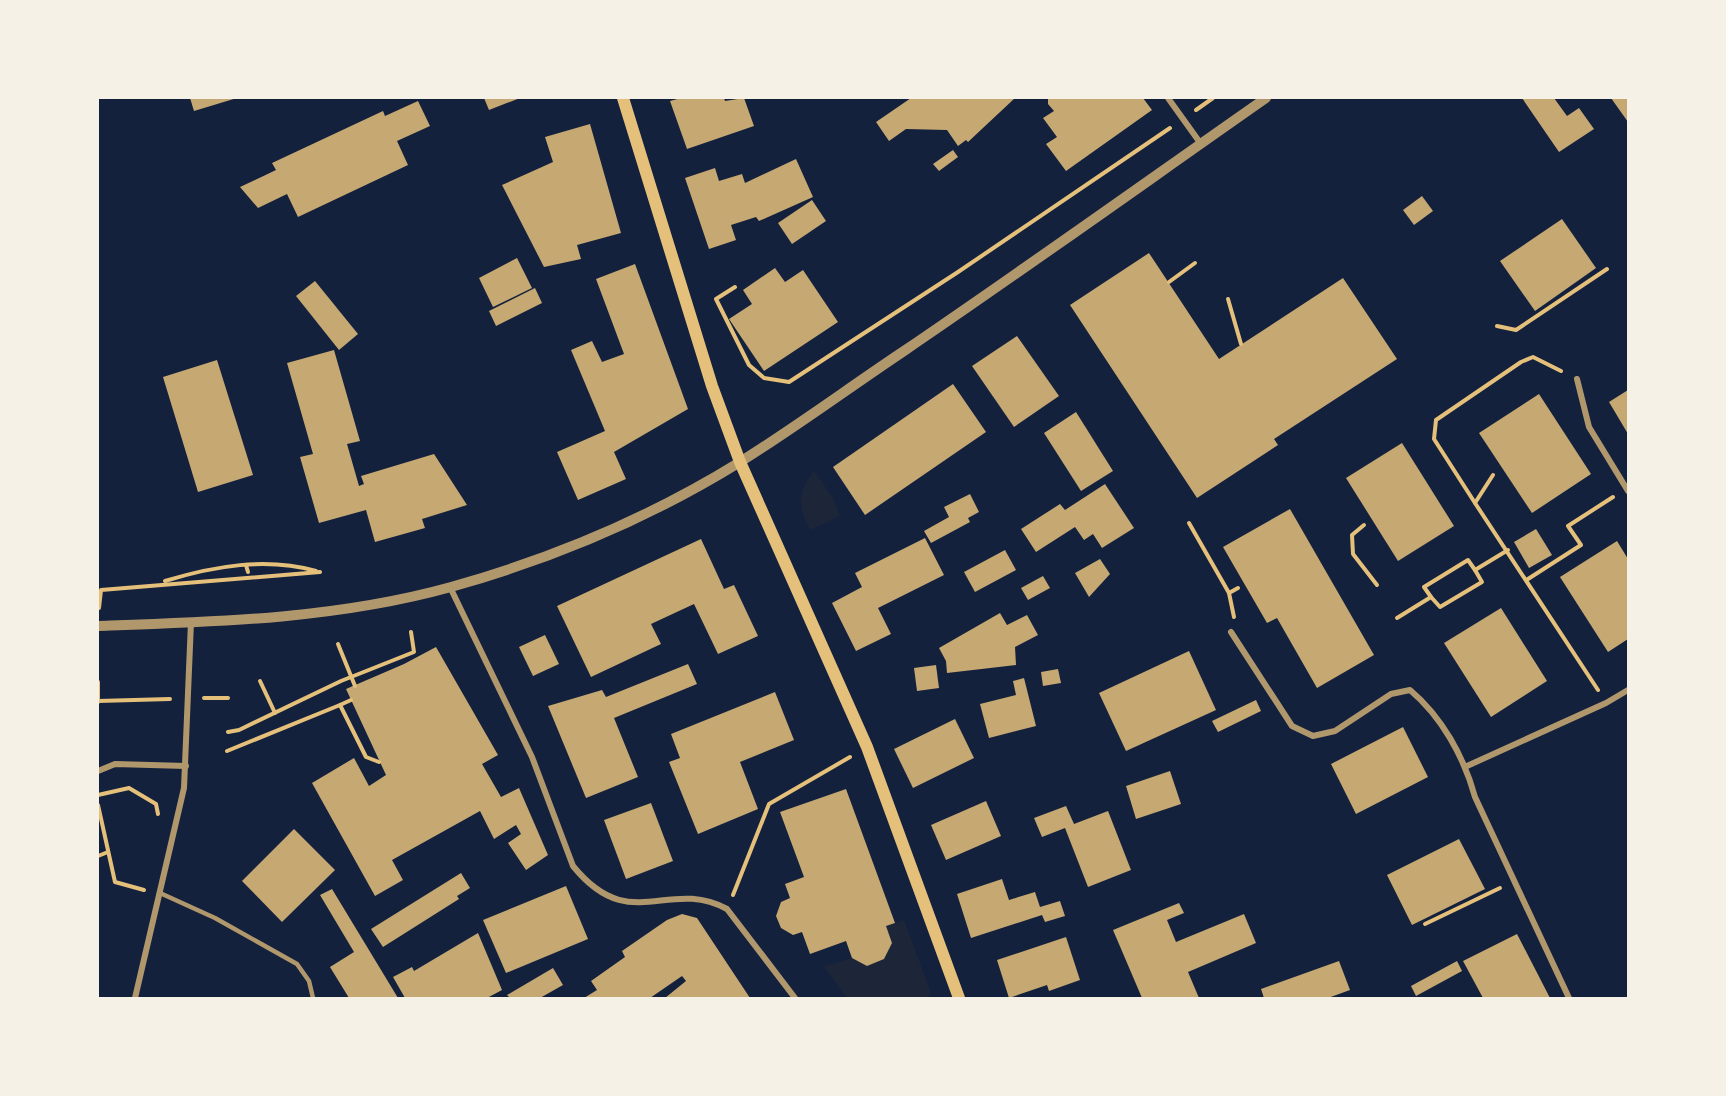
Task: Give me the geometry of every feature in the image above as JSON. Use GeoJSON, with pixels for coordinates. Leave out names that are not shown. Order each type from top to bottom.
{"type":"FeatureCollection","features":[{"type":"Feature","properties":{"kind":"main road"},"geometry":{"type":"LineString","coordinates":[[623,98],[712,386],[740,462],[867,747],[959,999]]}},
{"type":"Feature","properties":{"kind":"street"},"geometry":{"type":"LineString","coordinates":[[1168,98],[1201,144]]}},
{"type":"Feature","properties":{"kind":"street"},"geometry":{"type":"LineString","coordinates":[[98,626],[283,617],[378,604],[450,587],[574,546],[668,502],[740,462],[978,301],[1266,98]]}},
{"type":"Feature","properties":{"kind":"street"},"geometry":{"type":"LineString","coordinates":[[1576,379],[1589,427],[1628,490]]}},
{"type":"Feature","properties":{"kind":"street"},"geometry":{"type":"LineString","coordinates":[[450,587],[532,757],[573,866],[584,880],[608,898],[622,902],[691,898],[714,902],[727,909],[795,999]]}},
{"type":"Feature","properties":{"kind":"street"},"geometry":{"type":"LineString","coordinates":[[135,999],[184,788],[190,698],[191,622]]}},
{"type":"Feature","properties":{"kind":"street"},"geometry":{"type":"LineString","coordinates":[[1231,632],[1292,726],[1313,736],[1335,731],[1391,694],[1410,690],[1427,705],[1467,766],[1475,797],[1569,999]]}},
{"type":"Feature","properties":{"kind":"street"},"geometry":{"type":"LineString","coordinates":[[1467,766],[1606,703],[1629,690]]}},
{"type":"Feature","properties":{"kind":"street"},"geometry":{"type":"LineString","coordinates":[[98,771],[115,765],[186,766]]}},
{"type":"Feature","properties":{"kind":"lane"},"geometry":{"type":"LineString","coordinates":[[160,894],[215,918],[297,964],[309,981],[313,999]]}},
{"type":"Feature","properties":{"kind":"path"},"geometry":{"type":"LineString","coordinates":[[735,287],[716,299],[749,365],[764,378],[789,382],[958,272],[1213,98]]}},
{"type":"Feature","properties":{"kind":"path"},"geometry":{"type":"LineString","coordinates":[[1169,282],[1195,263]]}},
{"type":"Feature","properties":{"kind":"path"},"geometry":{"type":"LineString","coordinates":[[1497,326],[1516,330],[1607,269]]}},
{"type":"Feature","properties":{"kind":"path"},"geometry":{"type":"LineString","coordinates":[[1228,298],[1241,344]]}},
{"type":"Feature","properties":{"kind":"path"},"geometry":{"type":"LineString","coordinates":[[1576,379],[1533,357],[1521,362],[1436,420],[1434,439],[1528,579],[1606,703]]}},
{"type":"Feature","properties":{"kind":"path"},"geometry":{"type":"LineString","coordinates":[[1475,503],[1493,475]]}},
{"type":"Feature","properties":{"kind":"path"},"geometry":{"type":"LineString","coordinates":[[1528,579],[1581,545],[1568,526],[1628,490]]}},
{"type":"Feature","properties":{"kind":"path"},"geometry":{"type":"LineString","coordinates":[[1189,523],[1229,592],[1229,604],[1236,620],[1231,632]]}},
{"type":"Feature","properties":{"kind":"path"},"geometry":{"type":"LineString","coordinates":[[1364,525],[1352,535],[1353,554],[1377,585]]}},
{"type":"Feature","properties":{"kind":"path"},"geometry":{"type":"LineString","coordinates":[[1475,570],[1508,550]]}},
{"type":"Feature","properties":{"kind":"path"},"geometry":{"type":"LineString","coordinates":[[1468,561],[1482,582],[1440,607],[1431,597],[1424,587],[1468,561]]}},
{"type":"Feature","properties":{"kind":"path"},"geometry":{"type":"LineString","coordinates":[[99,613],[100,590],[157,583],[255,579],[320,572],[290,563],[246,565],[203,570],[157,583]]}},
{"type":"Feature","properties":{"kind":"path"},"geometry":{"type":"LineString","coordinates":[[246,565],[248,572]]}},
{"type":"Feature","properties":{"kind":"path"},"geometry":{"type":"LineString","coordinates":[[1229,592],[1238,588]]}},
{"type":"Feature","properties":{"kind":"path"},"geometry":{"type":"LineString","coordinates":[[1397,618],[1431,597]]}},
{"type":"Feature","properties":{"kind":"path"},"geometry":{"type":"LineString","coordinates":[[228,732],[239,730],[341,681],[414,652],[411,632]]}},
{"type":"Feature","properties":{"kind":"path"},"geometry":{"type":"LineString","coordinates":[[338,644],[355,686]]}},
{"type":"Feature","properties":{"kind":"path"},"geometry":{"type":"LineString","coordinates":[[260,681],[275,713]]}},
{"type":"Feature","properties":{"kind":"path"},"geometry":{"type":"LineString","coordinates":[[98,682],[98,702],[228,698]]}},
{"type":"Feature","properties":{"kind":"path"},"geometry":{"type":"LineString","coordinates":[[227,751],[351,700]]}},
{"type":"Feature","properties":{"kind":"path"},"geometry":{"type":"LineString","coordinates":[[340,705],[366,758],[379,762]]}},
{"type":"Feature","properties":{"kind":"path"},"geometry":{"type":"LineString","coordinates":[[727,909],[769,804],[867,747]]}},
{"type":"Feature","properties":{"kind":"path"},"geometry":{"type":"LineString","coordinates":[[98,795],[129,788],[156,804],[161,822]]}},
{"type":"Feature","properties":{"kind":"path"},"geometry":{"type":"LineString","coordinates":[[98,805],[115,882],[160,894]]}},
{"type":"Feature","properties":{"kind":"path"},"geometry":{"type":"LineString","coordinates":[[98,856],[108,852]]}},
{"type":"Feature","properties":{"kind":"path"},"geometry":{"type":"LineString","coordinates":[[1425,924],[1514,882]]}},
{"type":"Feature","properties":{"kind":"shaded area"},"geometry":{"type":"Polygon","coordinates":[[[814,471],[833,498],[840,516],[810,530],[803,514],[801,499],[808,479],[814,471]]]}},
{"type":"Feature","properties":{"kind":"shaded area"},"geometry":{"type":"Polygon","coordinates":[[[904,920],[931,993],[928,998],[847,998],[824,967],[852,958],[867,966],[884,959],[892,943],[886,926],[904,920]]]}},
{"type":"Feature","properties":{"kind":"building"},"geometry":{"type":"Polygon","coordinates":[[[190,98],[237,98],[194,111],[190,98]]]}},
{"type":"Feature","properties":{"kind":"building"},"geometry":{"type":"Polygon","coordinates":[[[484,98],[520,98],[489,110],[484,98]]]}},
{"type":"Feature","properties":{"kind":"building"},"geometry":{"type":"Polygon","coordinates":[[[681,98],[724,98],[725,101],[744,98],[754,126],[687,149],[670,101],[681,98]]]}},
{"type":"Feature","properties":{"kind":"building"},"geometry":{"type":"Polygon","coordinates":[[[911,98],[1015,98],[968,142],[966,140],[958,146],[947,130],[906,129],[889,141],[876,122],[911,98]]]}},
{"type":"Feature","properties":{"kind":"building"},"geometry":{"type":"Polygon","coordinates":[[[1048,98],[1143,98],[1152,110],[1066,171],[1046,144],[1057,137],[1043,118],[1054,111],[1048,104],[1048,98]]]}},
{"type":"Feature","properties":{"kind":"building"},"geometry":{"type":"Polygon","coordinates":[[[1522,98],[1554,98],[1567,116],[1579,108],[1594,129],[1559,152],[1522,98]]]}},
{"type":"Feature","properties":{"kind":"building"},"geometry":{"type":"Polygon","coordinates":[[[1611,98],[1628,98],[1628,122],[1611,98]]]}},
{"type":"Feature","properties":{"kind":"building"},"geometry":{"type":"Polygon","coordinates":[[[418,101],[430,126],[397,141],[408,165],[298,217],[287,194],[258,208],[240,187],[276,170],[272,163],[383,111],[385,116],[418,101]]]}},
{"type":"Feature","properties":{"kind":"building"},"geometry":{"type":"Polygon","coordinates":[[[590,124],[621,233],[577,245],[581,259],[544,267],[502,185],[553,162],[545,137],[590,124]]]}},
{"type":"Feature","properties":{"kind":"building"},"geometry":{"type":"Polygon","coordinates":[[[953,150],[958,157],[939,171],[933,164],[953,150]]]}},
{"type":"Feature","properties":{"kind":"building"},"geometry":{"type":"Polygon","coordinates":[[[796,159],[813,197],[759,221],[756,217],[731,225],[736,240],[709,249],[685,178],[715,168],[719,181],[742,174],[745,183],[796,159]]]}},
{"type":"Feature","properties":{"kind":"building"},"geometry":{"type":"Polygon","coordinates":[[[1422,196],[1433,211],[1414,225],[1403,210],[1422,196]]]}},
{"type":"Feature","properties":{"kind":"building"},"geometry":{"type":"Polygon","coordinates":[[[812,200],[826,221],[792,244],[778,223],[812,200]]]}},
{"type":"Feature","properties":{"kind":"building"},"geometry":{"type":"Polygon","coordinates":[[[1562,219],[1596,268],[1535,311],[1500,261],[1562,219]]]}},
{"type":"Feature","properties":{"kind":"building"},"geometry":{"type":"Polygon","coordinates":[[[1149,253],[1219,359],[1343,278],[1397,359],[1274,439],[1278,445],[1197,498],[1070,305],[1149,253]]]}},
{"type":"Feature","properties":{"kind":"building"},"geometry":{"type":"Polygon","coordinates":[[[517,258],[532,288],[493,307],[479,278],[517,258]]]}},
{"type":"Feature","properties":{"kind":"building"},"geometry":{"type":"Polygon","coordinates":[[[635,264],[688,409],[614,452],[626,479],[578,500],[557,452],[605,431],[571,350],[592,341],[602,362],[624,354],[596,279],[635,264]]]}},
{"type":"Feature","properties":{"kind":"building"},"geometry":{"type":"Polygon","coordinates":[[[775,268],[785,282],[803,270],[838,322],[764,371],[729,319],[752,304],[743,290],[775,268]]]}},
{"type":"Feature","properties":{"kind":"building"},"geometry":{"type":"Polygon","coordinates":[[[315,281],[358,334],[339,350],[296,296],[315,281]]]}},
{"type":"Feature","properties":{"kind":"building"},"geometry":{"type":"Polygon","coordinates":[[[535,288],[542,303],[496,326],[489,311],[535,288]]]}},
{"type":"Feature","properties":{"kind":"building"},"geometry":{"type":"Polygon","coordinates":[[[1017,336],[1059,396],[1014,427],[972,366],[1017,336]]]}},
{"type":"Feature","properties":{"kind":"building"},"geometry":{"type":"Polygon","coordinates":[[[334,350],[360,441],[347,444],[359,486],[364,484],[361,476],[434,454],[467,505],[422,519],[425,528],[375,542],[366,510],[319,523],[300,457],[313,454],[287,363],[334,350]]]}},
{"type":"Feature","properties":{"kind":"building"},"geometry":{"type":"Polygon","coordinates":[[[217,360],[253,475],[198,492],[163,377],[217,360]]]}},
{"type":"Feature","properties":{"kind":"building"},"geometry":{"type":"Polygon","coordinates":[[[953,384],[986,432],[865,515],[833,467],[953,384]]]}},
{"type":"Feature","properties":{"kind":"building"},"geometry":{"type":"Polygon","coordinates":[[[1628,390],[1628,434],[1609,402],[1628,390]]]}},
{"type":"Feature","properties":{"kind":"building"},"geometry":{"type":"Polygon","coordinates":[[[1539,394],[1591,474],[1532,513],[1479,433],[1539,394]]]}},
{"type":"Feature","properties":{"kind":"building"},"geometry":{"type":"Polygon","coordinates":[[[1076,412],[1113,471],[1081,491],[1044,433],[1076,412]]]}},
{"type":"Feature","properties":{"kind":"building"},"geometry":{"type":"Polygon","coordinates":[[[1402,443],[1454,526],[1398,561],[1346,478],[1402,443]]]}},
{"type":"Feature","properties":{"kind":"building"},"geometry":{"type":"Polygon","coordinates":[[[1105,484],[1134,528],[1102,548],[1093,534],[1084,540],[1075,527],[1036,552],[1021,529],[1060,504],[1065,510],[1105,484]]]}},
{"type":"Feature","properties":{"kind":"building"},"geometry":{"type":"Polygon","coordinates":[[[970,494],[979,512],[968,518],[970,522],[931,543],[924,531],[949,517],[944,507],[970,494]]]}},
{"type":"Feature","properties":{"kind":"building"},"geometry":{"type":"Polygon","coordinates":[[[1290,509],[1374,655],[1317,688],[1277,618],[1267,623],[1223,547],[1290,509]]]}},
{"type":"Feature","properties":{"kind":"building"},"geometry":{"type":"Polygon","coordinates":[[[1536,529],[1552,555],[1529,568],[1514,542],[1536,529]]]}},
{"type":"Feature","properties":{"kind":"building"},"geometry":{"type":"Polygon","coordinates":[[[925,538],[944,575],[878,608],[891,634],[856,651],[832,603],[862,587],[855,573],[925,538]]]}},
{"type":"Feature","properties":{"kind":"building"},"geometry":{"type":"Polygon","coordinates":[[[701,539],[724,589],[734,585],[758,636],[718,654],[694,604],[651,624],[661,644],[591,677],[557,606],[701,539]]]}},
{"type":"Feature","properties":{"kind":"building"},"geometry":{"type":"Polygon","coordinates":[[[1617,541],[1628,559],[1628,639],[1608,652],[1560,577],[1617,541]]]}},
{"type":"Feature","properties":{"kind":"building"},"geometry":{"type":"Polygon","coordinates":[[[1005,550],[1016,570],[975,592],[964,572],[1005,550]]]}},
{"type":"Feature","properties":{"kind":"building"},"geometry":{"type":"Polygon","coordinates":[[[1100,559],[1110,574],[1089,597],[1075,573],[1100,559]]]}},
{"type":"Feature","properties":{"kind":"building"},"geometry":{"type":"Polygon","coordinates":[[[1043,576],[1050,588],[1028,600],[1021,588],[1043,576]]]}},
{"type":"Feature","properties":{"kind":"building"},"geometry":{"type":"Polygon","coordinates":[[[1501,608],[1547,681],[1491,717],[1444,643],[1501,608]]]}},
{"type":"Feature","properties":{"kind":"building"},"geometry":{"type":"Polygon","coordinates":[[[1000,613],[1007,625],[1027,615],[1038,635],[1015,647],[1016,665],[947,673],[946,661],[939,648],[1000,613]]]}},
{"type":"Feature","properties":{"kind":"building"},"geometry":{"type":"Polygon","coordinates":[[[545,635],[559,664],[533,676],[519,647],[545,635]]]}},
{"type":"Feature","properties":{"kind":"building"},"geometry":{"type":"Polygon","coordinates":[[[436,647],[498,755],[482,764],[501,797],[519,788],[548,855],[526,870],[508,843],[521,834],[516,825],[494,839],[480,811],[392,860],[403,880],[375,896],[312,783],[354,758],[369,786],[386,775],[346,689],[404,664],[436,647]]]}},
{"type":"Feature","properties":{"kind":"building"},"geometry":{"type":"Polygon","coordinates":[[[1189,651],[1216,710],[1126,751],[1099,693],[1189,651]]]}},
{"type":"Feature","properties":{"kind":"building"},"geometry":{"type":"Polygon","coordinates":[[[688,664],[697,684],[614,718],[638,777],[586,798],[548,706],[602,690],[606,697],[688,664]]]}},
{"type":"Feature","properties":{"kind":"building"},"geometry":{"type":"Polygon","coordinates":[[[936,665],[939,688],[917,691],[914,668],[936,665]]]}},
{"type":"Feature","properties":{"kind":"building"},"geometry":{"type":"Polygon","coordinates":[[[1058,669],[1061,683],[1043,686],[1041,672],[1058,669]]]}},
{"type":"Feature","properties":{"kind":"building"},"geometry":{"type":"Polygon","coordinates":[[[1024,678],[1036,726],[989,738],[980,704],[1016,695],[1013,681],[1024,678]]]}},
{"type":"Feature","properties":{"kind":"building"},"geometry":{"type":"Polygon","coordinates":[[[775,692],[794,740],[740,762],[758,809],[698,834],[669,762],[680,758],[671,734],[775,692]]]}},
{"type":"Feature","properties":{"kind":"building"},"geometry":{"type":"Polygon","coordinates":[[[1256,700],[1261,711],[1218,732],[1212,721],[1256,700]]]}},
{"type":"Feature","properties":{"kind":"building"},"geometry":{"type":"Polygon","coordinates":[[[955,719],[974,758],[913,788],[894,749],[955,719]]]}},
{"type":"Feature","properties":{"kind":"building"},"geometry":{"type":"Polygon","coordinates":[[[1403,727],[1428,777],[1356,814],[1331,764],[1403,727]]]}},
{"type":"Feature","properties":{"kind":"building"},"geometry":{"type":"Polygon","coordinates":[[[1170,771],[1181,804],[1136,819],[1126,786],[1170,771]]]}},
{"type":"Feature","properties":{"kind":"building"},"geometry":{"type":"Polygon","coordinates":[[[846,789],[895,923],[886,926],[892,943],[884,959],[867,966],[852,958],[846,941],[810,954],[802,932],[793,935],[781,928],[776,916],[781,902],[790,898],[785,884],[804,877],[780,812],[846,789]]]}},
{"type":"Feature","properties":{"kind":"building"},"geometry":{"type":"Polygon","coordinates":[[[986,801],[1001,836],[946,860],[931,825],[986,801]]]}},
{"type":"Feature","properties":{"kind":"building"},"geometry":{"type":"Polygon","coordinates":[[[651,803],[673,861],[626,879],[604,820],[651,803]]]}},
{"type":"Feature","properties":{"kind":"building"},"geometry":{"type":"Polygon","coordinates":[[[1066,806],[1074,824],[1108,811],[1131,870],[1088,887],[1065,828],[1042,837],[1034,818],[1066,806]]]}},
{"type":"Feature","properties":{"kind":"building"},"geometry":{"type":"Polygon","coordinates":[[[294,829],[335,870],[282,922],[242,881],[294,829]]]}},
{"type":"Feature","properties":{"kind":"building"},"geometry":{"type":"Polygon","coordinates":[[[1459,839],[1485,889],[1412,925],[1387,875],[1459,839]]]}},
{"type":"Feature","properties":{"kind":"building"},"geometry":{"type":"Polygon","coordinates":[[[461,873],[470,888],[457,896],[459,899],[383,947],[371,929],[461,873]]]}},
{"type":"Feature","properties":{"kind":"building"},"geometry":{"type":"Polygon","coordinates":[[[1002,879],[1009,900],[1035,892],[1040,907],[1060,901],[1065,916],[1045,922],[1042,915],[971,938],[957,894],[1002,879]]]}},
{"type":"Feature","properties":{"kind":"building"},"geometry":{"type":"Polygon","coordinates":[[[566,886],[588,939],[506,973],[483,920],[566,886]]]}},
{"type":"Feature","properties":{"kind":"building"},"geometry":{"type":"Polygon","coordinates":[[[332,889],[398,998],[349,998],[330,967],[354,952],[320,895],[332,889]]]}},
{"type":"Feature","properties":{"kind":"building"},"geometry":{"type":"Polygon","coordinates":[[[1179,903],[1184,913],[1167,920],[1176,942],[1244,914],[1256,943],[1188,972],[1199,998],[1142,998],[1113,930],[1179,903]]]}},
{"type":"Feature","properties":{"kind":"building"},"geometry":{"type":"Polygon","coordinates":[[[682,914],[697,918],[750,998],[665,998],[686,981],[682,976],[650,998],[584,998],[597,990],[591,981],[625,957],[622,951],[667,920],[682,914]]]}},
{"type":"Feature","properties":{"kind":"building"},"geometry":{"type":"Polygon","coordinates":[[[478,933],[502,990],[487,998],[405,998],[393,977],[412,967],[414,971],[478,933]]]}},
{"type":"Feature","properties":{"kind":"building"},"geometry":{"type":"Polygon","coordinates":[[[1517,934],[1550,998],[1483,998],[1463,961],[1517,934]]]}},
{"type":"Feature","properties":{"kind":"building"},"geometry":{"type":"Polygon","coordinates":[[[1066,937],[1080,980],[1049,991],[1047,985],[1009,998],[997,960],[1066,937]]]}},
{"type":"Feature","properties":{"kind":"building"},"geometry":{"type":"Polygon","coordinates":[[[1339,961],[1350,990],[1328,998],[1264,998],[1261,989],[1339,961]]]}},
{"type":"Feature","properties":{"kind":"building"},"geometry":{"type":"Polygon","coordinates":[[[1457,961],[1462,971],[1416,996],[1411,986],[1457,961]]]}},
{"type":"Feature","properties":{"kind":"building"},"geometry":{"type":"Polygon","coordinates":[[[553,968],[563,985],[540,998],[510,998],[507,995],[553,968]]]}}]}
